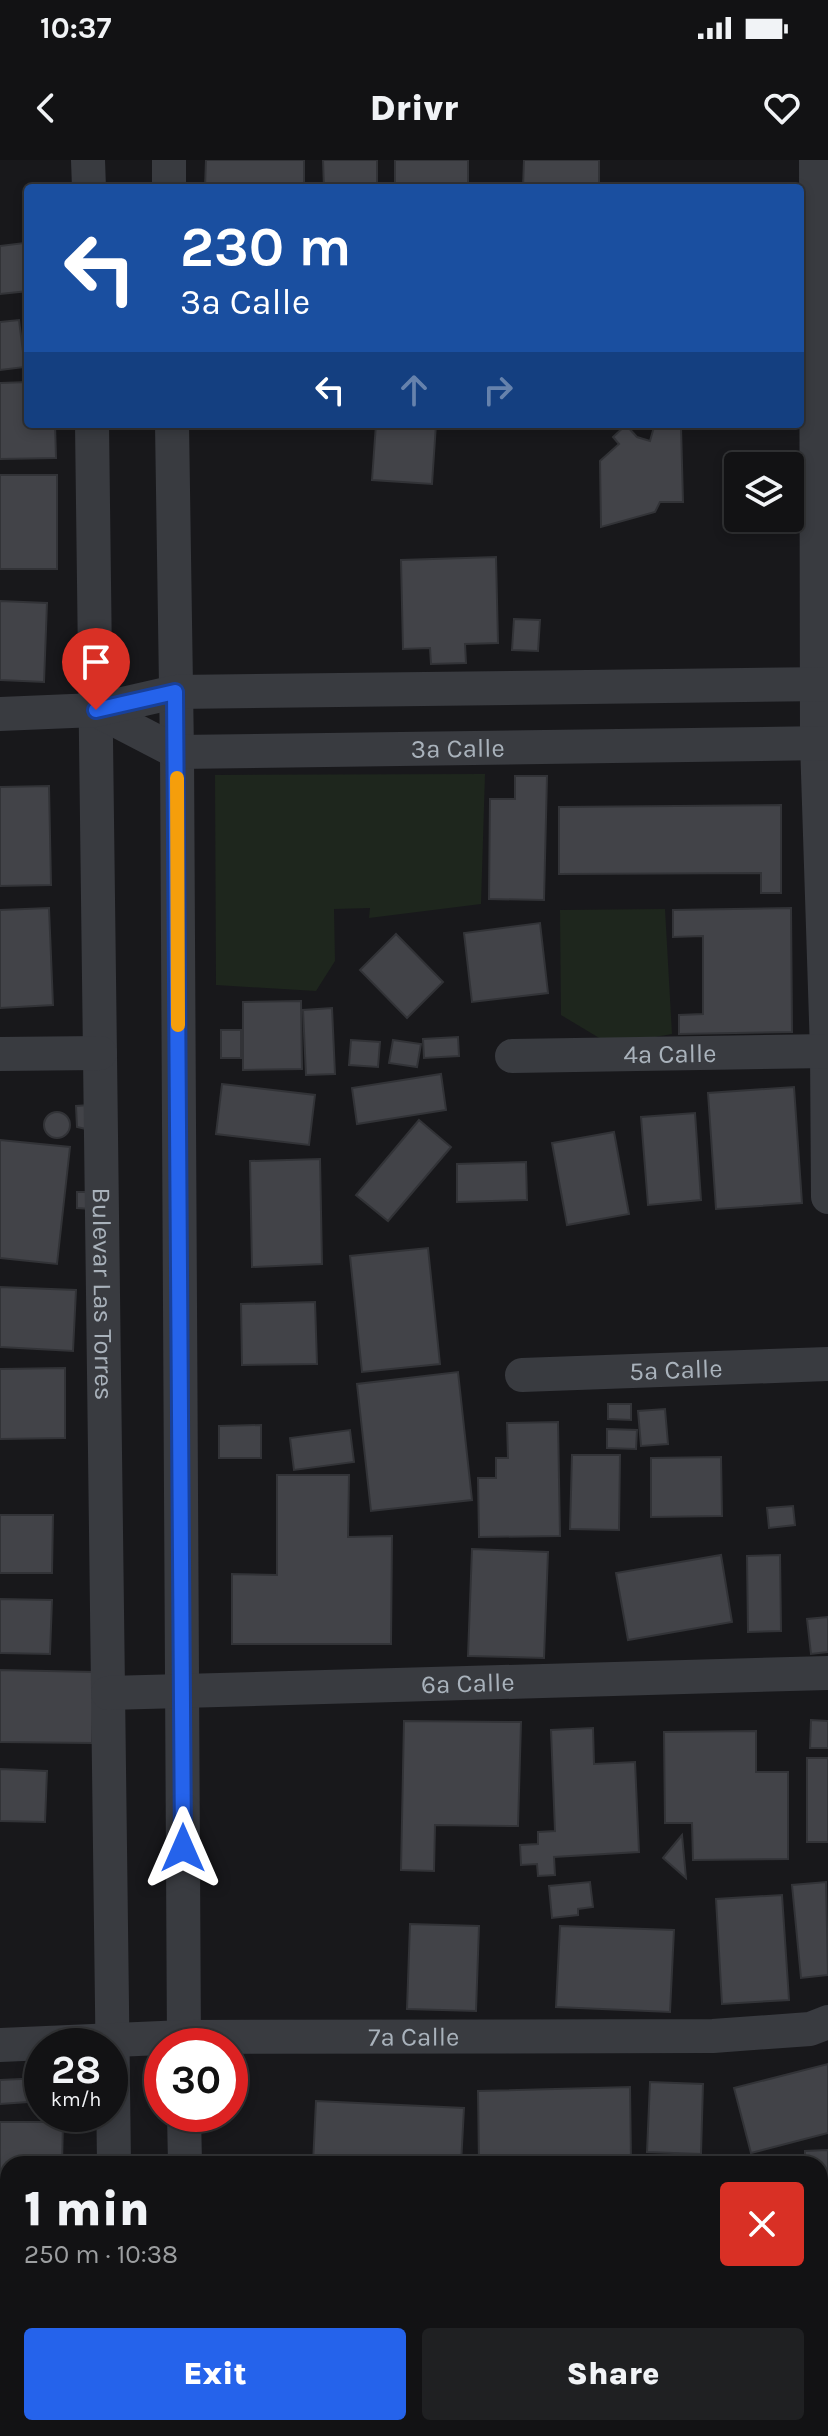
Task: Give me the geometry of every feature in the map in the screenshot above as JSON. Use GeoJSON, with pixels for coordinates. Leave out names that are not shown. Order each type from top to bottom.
{"type":"FeatureCollection","features":[{"type":"Feature","properties":{"kind":"street"},"geometry":{"type":"LineString","coordinates":[[88,160],[89,184]]}},
{"type":"Feature","properties":{"kind":"street"},"geometry":{"type":"LineString","coordinates":[[169,160],[169,184]]}},
{"type":"Feature","properties":{"kind":"street"},"geometry":{"type":"LineString","coordinates":[[816,160],[814,352],[824,684],[828,1197]]}},
{"type":"Feature","properties":{"kind":"street","name":"Bulevar Las Torres"},"geometry":{"type":"LineString","coordinates":[[92,428],[112,2028]]}},
{"type":"Feature","properties":{"kind":"street"},"geometry":{"type":"LineString","coordinates":[[172,428],[177,752],[184,2028]]}},
{"type":"Feature","properties":{"kind":"street","name":"3a Calle"},"geometry":{"type":"LineString","coordinates":[[0,714],[96,710],[175,692],[824,684]]}},
{"type":"Feature","properties":{"kind":"street","name":"3a Calle"},"geometry":{"type":"LineString","coordinates":[[96,710],[177,752],[823,743]]}},
{"type":"Feature","properties":{"kind":"street","name":"4a Calle"},"geometry":{"type":"LineString","coordinates":[[512,1056],[828,1051]]}},
{"type":"Feature","properties":{"kind":"street"},"geometry":{"type":"LineString","coordinates":[[0,1054],[100,1053]]}},
{"type":"Feature","properties":{"kind":"street","name":"5a Calle"},"geometry":{"type":"LineString","coordinates":[[522,1375],[828,1364]]}},
{"type":"Feature","properties":{"kind":"street","name":"6a Calle"},"geometry":{"type":"LineString","coordinates":[[108,1693],[828,1673]]}},
{"type":"Feature","properties":{"kind":"street","name":"7a Calle"},"geometry":{"type":"LineString","coordinates":[[248,2041],[713,2036],[810,2029],[828,2022]]}},
{"type":"Feature","properties":{"kind":"street","name":"7a Calle"},"geometry":{"type":"LineString","coordinates":[[0,2045],[24,2044]]}},
{"type":"Feature","properties":{"kind":"street","name":"Bulevar Las Torres"},"geometry":{"type":"LineString","coordinates":[[113,2132],[114,2156]]}},
{"type":"Feature","properties":{"kind":"street"},"geometry":{"type":"LineString","coordinates":[[184,2132],[185,2156]]}},
{"type":"Feature","properties":{"kind":"shaded area"},"geometry":{"type":"Polygon","coordinates":[[[485,774],[481,904],[369,918],[370,908],[334,909],[335,961],[316,991],[216,985],[215,775],[485,774]]]}},
{"type":"Feature","properties":{"kind":"shaded area"},"geometry":{"type":"Polygon","coordinates":[[[665,909],[672,1034],[638,1040],[601,1039],[561,1015],[560,910],[665,909]]]}},
{"type":"Feature","properties":{"kind":"building"},"geometry":{"type":"Polygon","coordinates":[[[206,160],[304,160],[304,184],[205,184],[206,160]]]}},
{"type":"Feature","properties":{"kind":"building"},"geometry":{"type":"Polygon","coordinates":[[[323,160],[377,160],[377,184],[324,184],[323,160]]]}},
{"type":"Feature","properties":{"kind":"building"},"geometry":{"type":"Polygon","coordinates":[[[395,160],[468,160],[468,184],[395,184],[395,160]]]}},
{"type":"Feature","properties":{"kind":"building"},"geometry":{"type":"Polygon","coordinates":[[[524,160],[599,160],[599,184],[523,184],[524,160]]]}},
{"type":"Feature","properties":{"kind":"building"},"geometry":{"type":"Polygon","coordinates":[[[24,243],[24,291],[0,294],[0,246],[24,243]]]}},
{"type":"Feature","properties":{"kind":"building"},"geometry":{"type":"Polygon","coordinates":[[[19,320],[24,367],[0,370],[0,322],[19,320]]]}},
{"type":"Feature","properties":{"kind":"building"},"geometry":{"type":"Polygon","coordinates":[[[24,382],[24,428],[55,428],[56,458],[0,459],[0,383],[24,382]]]}},
{"type":"Feature","properties":{"kind":"building"},"geometry":{"type":"Polygon","coordinates":[[[376,428],[436,428],[432,484],[372,480],[376,428]]]}},
{"type":"Feature","properties":{"kind":"building"},"geometry":{"type":"Polygon","coordinates":[[[623,428],[629,428],[637,437],[650,441],[654,428],[681,428],[683,502],[660,502],[655,512],[601,527],[600,461],[619,444],[613,437],[623,428]]]}},
{"type":"Feature","properties":{"kind":"building"},"geometry":{"type":"Polygon","coordinates":[[[0,475],[57,475],[57,569],[0,569],[0,475]]]}},
{"type":"Feature","properties":{"kind":"building"},"geometry":{"type":"Polygon","coordinates":[[[496,557],[498,643],[465,644],[466,663],[431,664],[430,648],[403,649],[401,560],[496,557]]]}},
{"type":"Feature","properties":{"kind":"building"},"geometry":{"type":"Polygon","coordinates":[[[0,601],[47,603],[44,682],[0,680],[0,601]]]}},
{"type":"Feature","properties":{"kind":"building"},"geometry":{"type":"Polygon","coordinates":[[[514,619],[540,620],[538,651],[512,650],[514,619]]]}},
{"type":"Feature","properties":{"kind":"building"},"geometry":{"type":"Polygon","coordinates":[[[515,776],[547,776],[544,900],[489,899],[490,799],[515,799],[515,776]]]}},
{"type":"Feature","properties":{"kind":"building"},"geometry":{"type":"Polygon","coordinates":[[[49,786],[51,885],[0,886],[0,787],[49,786]]]}},
{"type":"Feature","properties":{"kind":"building"},"geometry":{"type":"Polygon","coordinates":[[[781,805],[781,893],[761,893],[761,873],[559,874],[559,807],[781,805]]]}},
{"type":"Feature","properties":{"kind":"building"},"geometry":{"type":"Polygon","coordinates":[[[49,908],[53,1005],[0,1008],[0,910],[49,908]]]}},
{"type":"Feature","properties":{"kind":"building"},"geometry":{"type":"Polygon","coordinates":[[[791,908],[792,1032],[679,1034],[679,1015],[703,1014],[703,936],[673,937],[673,910],[791,908]]]}},
{"type":"Feature","properties":{"kind":"building"},"geometry":{"type":"Polygon","coordinates":[[[540,923],[548,993],[472,1002],[464,933],[540,923]]]}},
{"type":"Feature","properties":{"kind":"building"},"geometry":{"type":"Polygon","coordinates":[[[396,934],[443,982],[407,1018],[360,970],[396,934]]]}},
{"type":"Feature","properties":{"kind":"building"},"geometry":{"type":"Polygon","coordinates":[[[301,1001],[302,1069],[243,1070],[243,1002],[301,1001]]]}},
{"type":"Feature","properties":{"kind":"building"},"geometry":{"type":"Polygon","coordinates":[[[332,1008],[335,1074],[306,1075],[303,1010],[332,1008]]]}},
{"type":"Feature","properties":{"kind":"building"},"geometry":{"type":"Polygon","coordinates":[[[221,1030],[241,1030],[241,1058],[221,1058],[221,1030]]]}},
{"type":"Feature","properties":{"kind":"building"},"geometry":{"type":"Polygon","coordinates":[[[458,1037],[459,1056],[424,1058],[423,1039],[458,1037]]]}},
{"type":"Feature","properties":{"kind":"building"},"geometry":{"type":"Polygon","coordinates":[[[351,1040],[380,1042],[378,1067],[349,1065],[351,1040]]]}},
{"type":"Feature","properties":{"kind":"building"},"geometry":{"type":"Polygon","coordinates":[[[393,1040],[421,1044],[417,1067],[389,1063],[393,1040]]]}},
{"type":"Feature","properties":{"kind":"building"},"geometry":{"type":"Polygon","coordinates":[[[441,1074],[446,1110],[357,1124],[352,1088],[441,1074]]]}},
{"type":"Feature","properties":{"kind":"building"},"geometry":{"type":"Polygon","coordinates":[[[222,1084],[315,1095],[309,1145],[216,1134],[222,1084]]]}},
{"type":"Feature","properties":{"kind":"building"},"geometry":{"type":"Polygon","coordinates":[[[794,1087],[802,1203],[716,1209],[708,1093],[794,1087]]]}},
{"type":"Feature","properties":{"kind":"building"},"geometry":{"type":"Polygon","coordinates":[[[89,1105],[90,1130],[77,1127],[76,1106],[89,1105]]]}},
{"type":"Feature","properties":{"kind":"building"},"geometry":{"type":"Polygon","coordinates":[[[57,1112],[66,1116],[70,1125],[66,1134],[57,1138],[48,1134],[44,1125],[48,1116],[57,1112]]]}},
{"type":"Feature","properties":{"kind":"building"},"geometry":{"type":"Polygon","coordinates":[[[695,1113],[701,1200],[648,1205],[641,1117],[695,1113]]]}},
{"type":"Feature","properties":{"kind":"building"},"geometry":{"type":"Polygon","coordinates":[[[419,1120],[451,1147],[388,1221],[356,1195],[419,1120]]]}},
{"type":"Feature","properties":{"kind":"building"},"geometry":{"type":"Polygon","coordinates":[[[614,1132],[629,1214],[567,1225],[552,1143],[614,1132]]]}},
{"type":"Feature","properties":{"kind":"building"},"geometry":{"type":"Polygon","coordinates":[[[0,1140],[70,1147],[57,1264],[0,1258],[0,1140]]]}},
{"type":"Feature","properties":{"kind":"building"},"geometry":{"type":"Polygon","coordinates":[[[320,1159],[322,1264],[252,1267],[250,1161],[320,1159]]]}},
{"type":"Feature","properties":{"kind":"building"},"geometry":{"type":"Polygon","coordinates":[[[526,1162],[527,1200],[457,1202],[457,1164],[526,1162]]]}},
{"type":"Feature","properties":{"kind":"building"},"geometry":{"type":"Polygon","coordinates":[[[77,1192],[93,1192],[91,1209],[77,1208],[77,1192]]]}},
{"type":"Feature","properties":{"kind":"building"},"geometry":{"type":"Polygon","coordinates":[[[428,1248],[440,1364],[362,1372],[350,1256],[428,1248]]]}},
{"type":"Feature","properties":{"kind":"building"},"geometry":{"type":"Polygon","coordinates":[[[0,1287],[76,1290],[73,1351],[0,1347],[0,1287]]]}},
{"type":"Feature","properties":{"kind":"building"},"geometry":{"type":"Polygon","coordinates":[[[315,1302],[317,1364],[242,1365],[241,1304],[315,1302]]]}},
{"type":"Feature","properties":{"kind":"building"},"geometry":{"type":"Polygon","coordinates":[[[65,1368],[65,1438],[0,1439],[0,1369],[65,1368]]]}},
{"type":"Feature","properties":{"kind":"building"},"geometry":{"type":"Polygon","coordinates":[[[458,1372],[472,1500],[371,1511],[357,1384],[458,1372]]]}},
{"type":"Feature","properties":{"kind":"building"},"geometry":{"type":"Polygon","coordinates":[[[608,1404],[631,1404],[631,1420],[608,1419],[608,1404]]]}},
{"type":"Feature","properties":{"kind":"building"},"geometry":{"type":"Polygon","coordinates":[[[665,1409],[668,1444],[641,1446],[638,1411],[665,1409]]]}},
{"type":"Feature","properties":{"kind":"building"},"geometry":{"type":"Polygon","coordinates":[[[558,1422],[560,1536],[479,1537],[478,1478],[496,1478],[496,1458],[508,1458],[507,1423],[558,1422]]]}},
{"type":"Feature","properties":{"kind":"building"},"geometry":{"type":"Polygon","coordinates":[[[261,1425],[261,1458],[219,1458],[219,1426],[261,1425]]]}},
{"type":"Feature","properties":{"kind":"building"},"geometry":{"type":"Polygon","coordinates":[[[607,1429],[637,1430],[636,1449],[607,1448],[607,1429]]]}},
{"type":"Feature","properties":{"kind":"building"},"geometry":{"type":"Polygon","coordinates":[[[350,1430],[354,1462],[294,1470],[290,1438],[350,1430]]]}},
{"type":"Feature","properties":{"kind":"building"},"geometry":{"type":"Polygon","coordinates":[[[572,1455],[620,1455],[619,1530],[570,1529],[572,1455]]]}},
{"type":"Feature","properties":{"kind":"building"},"geometry":{"type":"Polygon","coordinates":[[[721,1457],[722,1516],[651,1517],[651,1458],[721,1457]]]}},
{"type":"Feature","properties":{"kind":"building"},"geometry":{"type":"Polygon","coordinates":[[[277,1475],[349,1475],[348,1537],[392,1536],[391,1644],[232,1644],[232,1574],[277,1575],[277,1475]]]}},
{"type":"Feature","properties":{"kind":"building"},"geometry":{"type":"Polygon","coordinates":[[[793,1506],[795,1525],[769,1528],[767,1508],[793,1506]]]}},
{"type":"Feature","properties":{"kind":"building"},"geometry":{"type":"Polygon","coordinates":[[[0,1515],[53,1515],[52,1573],[0,1573],[0,1515]]]}},
{"type":"Feature","properties":{"kind":"building"},"geometry":{"type":"Polygon","coordinates":[[[472,1549],[548,1552],[544,1658],[468,1656],[472,1549]]]}},
{"type":"Feature","properties":{"kind":"building"},"geometry":{"type":"Polygon","coordinates":[[[721,1555],[732,1622],[628,1640],[616,1573],[721,1555]]]}},
{"type":"Feature","properties":{"kind":"building"},"geometry":{"type":"Polygon","coordinates":[[[780,1555],[781,1631],[748,1632],[747,1556],[780,1555]]]}},
{"type":"Feature","properties":{"kind":"building"},"geometry":{"type":"Polygon","coordinates":[[[0,1599],[52,1600],[50,1654],[0,1653],[0,1599]]]}},
{"type":"Feature","properties":{"kind":"building"},"geometry":{"type":"Polygon","coordinates":[[[828,1617],[828,1652],[811,1654],[807,1619],[828,1617]]]}},
{"type":"Feature","properties":{"kind":"building"},"geometry":{"type":"Polygon","coordinates":[[[0,1670],[94,1672],[92,1743],[0,1742],[0,1670]]]}},
{"type":"Feature","properties":{"kind":"building"},"geometry":{"type":"Polygon","coordinates":[[[811,1720],[828,1721],[828,1748],[810,1748],[811,1720]]]}},
{"type":"Feature","properties":{"kind":"building"},"geometry":{"type":"Polygon","coordinates":[[[404,1721],[521,1722],[518,1826],[435,1825],[434,1871],[401,1870],[404,1721]]]}},
{"type":"Feature","properties":{"kind":"building"},"geometry":{"type":"Polygon","coordinates":[[[593,1728],[594,1764],[635,1762],[639,1852],[554,1857],[555,1875],[538,1876],[537,1864],[521,1865],[520,1845],[538,1844],[538,1832],[555,1831],[551,1730],[593,1728]]]}},
{"type":"Feature","properties":{"kind":"building"},"geometry":{"type":"Polygon","coordinates":[[[756,1731],[756,1772],[788,1772],[788,1859],[693,1860],[692,1823],[665,1823],[664,1732],[756,1731]]]}},
{"type":"Feature","properties":{"kind":"building"},"geometry":{"type":"Polygon","coordinates":[[[807,1758],[828,1758],[828,1842],[807,1842],[807,1758]]]}},
{"type":"Feature","properties":{"kind":"building"},"geometry":{"type":"Polygon","coordinates":[[[0,1769],[47,1771],[45,1822],[0,1821],[0,1769]]]}},
{"type":"Feature","properties":{"kind":"building"},"geometry":{"type":"Polygon","coordinates":[[[682,1835],[686,1878],[663,1858],[682,1835]]]}},
{"type":"Feature","properties":{"kind":"building"},"geometry":{"type":"Polygon","coordinates":[[[590,1882],[593,1907],[578,1909],[578,1915],[552,1918],[549,1886],[590,1882]]]}},
{"type":"Feature","properties":{"kind":"building"},"geometry":{"type":"Polygon","coordinates":[[[826,1882],[828,1975],[801,1978],[792,1885],[826,1882]]]}},
{"type":"Feature","properties":{"kind":"building"},"geometry":{"type":"Polygon","coordinates":[[[782,1895],[789,2000],[722,2004],[716,1899],[782,1895]]]}},
{"type":"Feature","properties":{"kind":"building"},"geometry":{"type":"Polygon","coordinates":[[[410,1924],[479,1926],[476,2011],[407,2009],[410,1924]]]}},
{"type":"Feature","properties":{"kind":"building"},"geometry":{"type":"Polygon","coordinates":[[[560,1926],[674,1930],[670,2012],[556,2007],[560,1926]]]}},
{"type":"Feature","properties":{"kind":"building"},"geometry":{"type":"Polygon","coordinates":[[[828,2064],[828,2133],[751,2153],[734,2088],[828,2064]]]}},
{"type":"Feature","properties":{"kind":"building"},"geometry":{"type":"Polygon","coordinates":[[[24,2079],[24,2102],[0,2104],[0,2080],[24,2079]]]}},
{"type":"Feature","properties":{"kind":"building"},"geometry":{"type":"Polygon","coordinates":[[[650,2082],[703,2084],[701,2154],[647,2152],[650,2082]]]}},
{"type":"Feature","properties":{"kind":"building"},"geometry":{"type":"Polygon","coordinates":[[[630,2087],[631,2156],[479,2156],[478,2091],[630,2087]]]}},
{"type":"Feature","properties":{"kind":"building"},"geometry":{"type":"Polygon","coordinates":[[[316,2101],[464,2108],[461,2156],[313,2156],[316,2101]]]}},
{"type":"Feature","properties":{"kind":"building"},"geometry":{"type":"Polygon","coordinates":[[[0,2122],[24,2122],[24,2132],[63,2132],[62,2156],[0,2156],[0,2122]]]}},
{"type":"Feature","properties":{"kind":"building"},"geometry":{"type":"Polygon","coordinates":[[[828,2150],[828,2156],[805,2156],[805,2151],[828,2150]]]}},
{"type":"Feature","properties":{"kind":"slow traffic"},"geometry":{"type":"LineString","coordinates":[[177,778],[178,1025]]}},
{"type":"Feature","properties":{"kind":"route"},"geometry":{"type":"LineString","coordinates":[[96,710],[175,692],[183,1848]]}}]}
